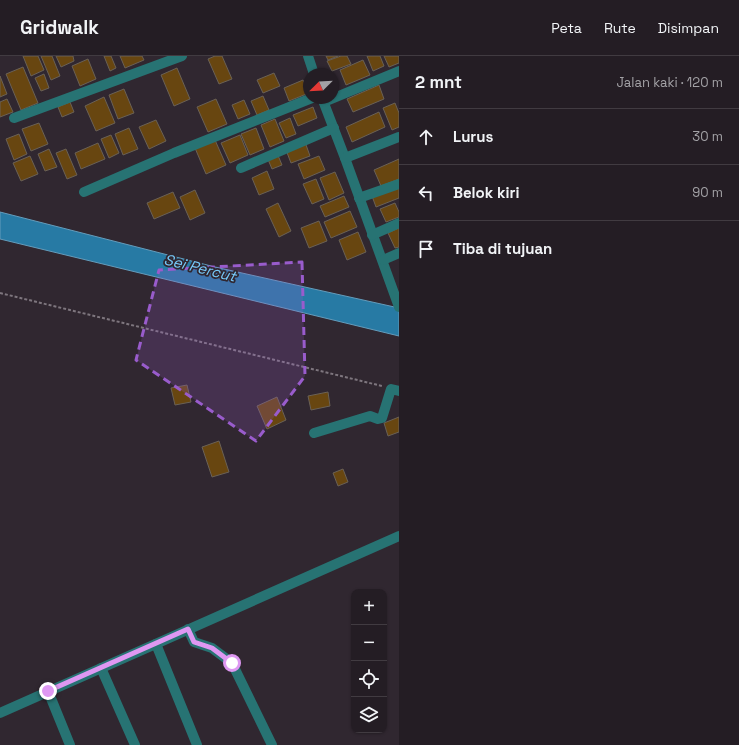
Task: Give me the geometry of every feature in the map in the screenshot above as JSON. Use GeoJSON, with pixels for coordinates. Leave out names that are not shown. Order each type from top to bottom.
{"type":"FeatureCollection","features":[{"type":"Feature","properties":{"kind":"street"},"geometry":{"type":"LineString","coordinates":[[14,118],[182,56]]}},
{"type":"Feature","properties":{"kind":"street"},"geometry":{"type":"LineString","coordinates":[[308,56],[312,68]]}},
{"type":"Feature","properties":{"kind":"street"},"geometry":{"type":"LineString","coordinates":[[339,94],[399,71]]}},
{"type":"Feature","properties":{"kind":"street"},"geometry":{"type":"LineString","coordinates":[[84,192],[174,153],[303,102]]}},
{"type":"Feature","properties":{"kind":"street"},"geometry":{"type":"LineString","coordinates":[[325,104],[372,235],[394,280],[395,296],[399,307]]}},
{"type":"Feature","properties":{"kind":"street"},"geometry":{"type":"LineString","coordinates":[[242,168],[334,128]]}},
{"type":"Feature","properties":{"kind":"street"},"geometry":{"type":"LineString","coordinates":[[345,158],[399,137]]}},
{"type":"Feature","properties":{"kind":"street"},"geometry":{"type":"LineString","coordinates":[[359,198],[399,184]]}},
{"type":"Feature","properties":{"kind":"street"},"geometry":{"type":"LineString","coordinates":[[372,235],[399,223]]}},
{"type":"Feature","properties":{"kind":"street"},"geometry":{"type":"LineString","coordinates":[[383,260],[399,253]]}},
{"type":"Feature","properties":{"kind":"street"},"geometry":{"type":"LineString","coordinates":[[314,433],[370,416],[382,418],[395,390]]}},
{"type":"Feature","properties":{"kind":"street"},"geometry":{"type":"LineString","coordinates":[[0,713],[399,536]]}},
{"type":"Feature","properties":{"kind":"street"},"geometry":{"type":"LineString","coordinates":[[188,629],[194,642],[212,648],[232,663],[272,745]]}},
{"type":"Feature","properties":{"kind":"street"},"geometry":{"type":"LineString","coordinates":[[156,644],[197,745]]}},
{"type":"Feature","properties":{"kind":"street"},"geometry":{"type":"LineString","coordinates":[[101,668],[135,745]]}},
{"type":"Feature","properties":{"kind":"street"},"geometry":{"type":"LineString","coordinates":[[48,691],[70,745]]}},
{"type":"Feature","properties":{"kind":"path"},"geometry":{"type":"LineString","coordinates":[[0,293],[395,390]]}},
{"type":"Feature","properties":{"kind":"highlighted area"},"geometry":{"type":"Polygon","coordinates":[[[302,262],[305,376],[256,441],[136,360],[159,270],[302,262]]]}},
{"type":"Feature","properties":{"kind":"water","name":"Sei Percut"},"geometry":{"type":"Polygon","coordinates":[[[0,212],[215,267],[399,308],[399,336],[0,239],[0,212]]]}},
{"type":"Feature","properties":{"kind":"building"},"geometry":{"type":"Polygon","coordinates":[[[23,56],[38,56],[44,70],[31,76],[23,56]]]}},
{"type":"Feature","properties":{"kind":"building"},"geometry":{"type":"Polygon","coordinates":[[[41,56],[52,56],[60,76],[51,80],[41,56]]]}},
{"type":"Feature","properties":{"kind":"building"},"geometry":{"type":"Polygon","coordinates":[[[56,56],[73,56],[74,61],[61,67],[56,56]]]}},
{"type":"Feature","properties":{"kind":"building"},"geometry":{"type":"Polygon","coordinates":[[[104,56],[111,56],[116,68],[110,71],[104,56]]]}},
{"type":"Feature","properties":{"kind":"building"},"geometry":{"type":"Polygon","coordinates":[[[120,56],[142,56],[144,60],[125,68],[120,56]]]}},
{"type":"Feature","properties":{"kind":"building"},"geometry":{"type":"Polygon","coordinates":[[[215,56],[222,56],[232,79],[219,84],[208,59],[215,56]]]}},
{"type":"Feature","properties":{"kind":"building"},"geometry":{"type":"Polygon","coordinates":[[[326,56],[338,56],[328,60],[326,56]]]}},
{"type":"Feature","properties":{"kind":"building"},"geometry":{"type":"Polygon","coordinates":[[[341,56],[347,56],[351,64],[339,68],[330,68],[327,61],[341,56]]]}},
{"type":"Feature","properties":{"kind":"building"},"geometry":{"type":"Polygon","coordinates":[[[367,56],[380,56],[384,66],[373,71],[367,56]]]}},
{"type":"Feature","properties":{"kind":"building"},"geometry":{"type":"Polygon","coordinates":[[[384,56],[399,56],[399,63],[389,67],[384,56]]]}},
{"type":"Feature","properties":{"kind":"building"},"geometry":{"type":"Polygon","coordinates":[[[88,59],[96,79],[80,86],[72,66],[88,59]]]}},
{"type":"Feature","properties":{"kind":"building"},"geometry":{"type":"Polygon","coordinates":[[[363,60],[370,75],[346,85],[340,70],[363,60]]]}},
{"type":"Feature","properties":{"kind":"building"},"geometry":{"type":"Polygon","coordinates":[[[23,67],[38,103],[21,110],[6,74],[23,67]]]}},
{"type":"Feature","properties":{"kind":"building"},"geometry":{"type":"Polygon","coordinates":[[[177,68],[190,99],[174,106],[161,75],[177,68]]]}},
{"type":"Feature","properties":{"kind":"building"},"geometry":{"type":"Polygon","coordinates":[[[274,73],[280,86],[263,93],[257,80],[274,73]]]}},
{"type":"Feature","properties":{"kind":"building"},"geometry":{"type":"Polygon","coordinates":[[[44,74],[49,88],[41,91],[35,78],[44,74]]]}},
{"type":"Feature","properties":{"kind":"building"},"geometry":{"type":"Polygon","coordinates":[[[0,76],[7,94],[0,97],[0,76]]]}},
{"type":"Feature","properties":{"kind":"building"},"geometry":{"type":"Polygon","coordinates":[[[303,80],[303,95],[289,101],[284,88],[303,80]]]}},
{"type":"Feature","properties":{"kind":"building"},"geometry":{"type":"Polygon","coordinates":[[[379,85],[384,99],[353,112],[347,99],[379,85]]]}},
{"type":"Feature","properties":{"kind":"building"},"geometry":{"type":"Polygon","coordinates":[[[124,89],[134,113],[118,119],[109,95],[124,89]]]}},
{"type":"Feature","properties":{"kind":"building"},"geometry":{"type":"Polygon","coordinates":[[[263,96],[269,110],[257,115],[251,101],[263,96]]]}},
{"type":"Feature","properties":{"kind":"building"},"geometry":{"type":"Polygon","coordinates":[[[104,97],[115,123],[96,131],[85,106],[104,97]]]}},
{"type":"Feature","properties":{"kind":"building"},"geometry":{"type":"Polygon","coordinates":[[[7,99],[13,112],[0,117],[0,102],[7,99]]]}},
{"type":"Feature","properties":{"kind":"building"},"geometry":{"type":"Polygon","coordinates":[[[216,99],[227,124],[208,132],[197,107],[216,99]]]}},
{"type":"Feature","properties":{"kind":"building"},"geometry":{"type":"Polygon","coordinates":[[[244,100],[250,114],[238,119],[232,105],[244,100]]]}},
{"type":"Feature","properties":{"kind":"building"},"geometry":{"type":"Polygon","coordinates":[[[70,102],[74,112],[62,117],[58,107],[70,102]]]}},
{"type":"Feature","properties":{"kind":"building"},"geometry":{"type":"Polygon","coordinates":[[[395,103],[399,113],[399,127],[392,130],[383,108],[395,103]]]}},
{"type":"Feature","properties":{"kind":"building"},"geometry":{"type":"Polygon","coordinates":[[[313,107],[317,118],[298,126],[293,115],[313,107]]]}},
{"type":"Feature","properties":{"kind":"building"},"geometry":{"type":"Polygon","coordinates":[[[379,112],[385,127],[352,142],[346,127],[379,112]]]}},
{"type":"Feature","properties":{"kind":"building"},"geometry":{"type":"Polygon","coordinates":[[[290,118],[296,134],[286,138],[279,123],[290,118]]]}},
{"type":"Feature","properties":{"kind":"building"},"geometry":{"type":"Polygon","coordinates":[[[275,119],[284,141],[270,147],[261,125],[275,119]]]}},
{"type":"Feature","properties":{"kind":"building"},"geometry":{"type":"Polygon","coordinates":[[[156,120],[166,141],[149,149],[139,127],[156,120]]]}},
{"type":"Feature","properties":{"kind":"building"},"geometry":{"type":"Polygon","coordinates":[[[39,123],[48,144],[31,151],[22,129],[39,123]]]}},
{"type":"Feature","properties":{"kind":"building"},"geometry":{"type":"Polygon","coordinates":[[[129,128],[138,149],[123,155],[115,134],[129,128]]]}},
{"type":"Feature","properties":{"kind":"building"},"geometry":{"type":"Polygon","coordinates":[[[256,128],[264,149],[250,155],[241,134],[256,128]]]}},
{"type":"Feature","properties":{"kind":"building"},"geometry":{"type":"Polygon","coordinates":[[[19,134],[27,154],[14,160],[6,139],[19,134]]]}},
{"type":"Feature","properties":{"kind":"building"},"geometry":{"type":"Polygon","coordinates":[[[111,135],[119,153],[109,158],[101,139],[111,135]]]}},
{"type":"Feature","properties":{"kind":"building"},"geometry":{"type":"Polygon","coordinates":[[[240,135],[248,155],[230,163],[221,143],[240,135]]]}},
{"type":"Feature","properties":{"kind":"building"},"geometry":{"type":"Polygon","coordinates":[[[215,140],[226,165],[206,174],[195,148],[215,140]]]}},
{"type":"Feature","properties":{"kind":"building"},"geometry":{"type":"Polygon","coordinates":[[[305,142],[310,156],[291,163],[286,150],[305,142]]]}},
{"type":"Feature","properties":{"kind":"building"},"geometry":{"type":"Polygon","coordinates":[[[98,143],[105,159],[81,169],[75,153],[98,143]]]}},
{"type":"Feature","properties":{"kind":"building"},"geometry":{"type":"Polygon","coordinates":[[[49,149],[57,167],[45,171],[38,154],[49,149]]]}},
{"type":"Feature","properties":{"kind":"building"},"geometry":{"type":"Polygon","coordinates":[[[66,149],[77,175],[67,179],[56,153],[66,149]]]}},
{"type":"Feature","properties":{"kind":"building"},"geometry":{"type":"Polygon","coordinates":[[[277,153],[282,165],[272,169],[267,157],[277,153]]]}},
{"type":"Feature","properties":{"kind":"building"},"geometry":{"type":"Polygon","coordinates":[[[30,156],[38,174],[21,181],[13,163],[30,156]]]}},
{"type":"Feature","properties":{"kind":"building"},"geometry":{"type":"Polygon","coordinates":[[[319,156],[325,170],[304,179],[298,164],[319,156]]]}},
{"type":"Feature","properties":{"kind":"building"},"geometry":{"type":"Polygon","coordinates":[[[399,159],[399,179],[381,186],[374,170],[399,159]]]}},
{"type":"Feature","properties":{"kind":"building"},"geometry":{"type":"Polygon","coordinates":[[[267,171],[274,189],[259,195],[252,178],[267,171]]]}},
{"type":"Feature","properties":{"kind":"building"},"geometry":{"type":"Polygon","coordinates":[[[335,172],[344,193],[329,200],[320,178],[335,172]]]}},
{"type":"Feature","properties":{"kind":"building"},"geometry":{"type":"Polygon","coordinates":[[[316,179],[324,199],[312,204],[303,184],[316,179]]]}},
{"type":"Feature","properties":{"kind":"building"},"geometry":{"type":"Polygon","coordinates":[[[399,185],[399,198],[376,207],[372,196],[399,185]]]}},
{"type":"Feature","properties":{"kind":"building"},"geometry":{"type":"Polygon","coordinates":[[[195,190],[205,213],[190,220],[180,197],[195,190]]]}},
{"type":"Feature","properties":{"kind":"building"},"geometry":{"type":"Polygon","coordinates":[[[173,192],[180,208],[154,219],[147,203],[173,192]]]}},
{"type":"Feature","properties":{"kind":"building"},"geometry":{"type":"Polygon","coordinates":[[[344,196],[349,207],[325,217],[320,206],[344,196]]]}},
{"type":"Feature","properties":{"kind":"building"},"geometry":{"type":"Polygon","coordinates":[[[278,203],[291,231],[279,237],[266,209],[278,203]]]}},
{"type":"Feature","properties":{"kind":"building"},"geometry":{"type":"Polygon","coordinates":[[[395,203],[399,212],[399,217],[386,222],[380,209],[395,203]]]}},
{"type":"Feature","properties":{"kind":"building"},"geometry":{"type":"Polygon","coordinates":[[[350,211],[357,227],[331,238],[324,222],[350,211]]]}},
{"type":"Feature","properties":{"kind":"building"},"geometry":{"type":"Polygon","coordinates":[[[319,221],[327,241],[309,248],[301,228],[319,221]]]}},
{"type":"Feature","properties":{"kind":"building"},"geometry":{"type":"Polygon","coordinates":[[[399,228],[399,247],[395,248],[388,233],[399,228]]]}},
{"type":"Feature","properties":{"kind":"building"},"geometry":{"type":"Polygon","coordinates":[[[358,232],[366,252],[347,260],[339,240],[358,232]]]}},
{"type":"Feature","properties":{"kind":"building"},"geometry":{"type":"Polygon","coordinates":[[[187,385],[191,402],[175,405],[171,388],[187,385]]]}},
{"type":"Feature","properties":{"kind":"building"},"geometry":{"type":"Polygon","coordinates":[[[328,392],[330,406],[311,410],[308,396],[328,392]]]}},
{"type":"Feature","properties":{"kind":"building"},"geometry":{"type":"Polygon","coordinates":[[[277,397],[286,420],[267,429],[257,406],[277,397]]]}},
{"type":"Feature","properties":{"kind":"building"},"geometry":{"type":"Polygon","coordinates":[[[399,417],[399,432],[388,436],[384,423],[399,417]]]}},
{"type":"Feature","properties":{"kind":"building"},"geometry":{"type":"Polygon","coordinates":[[[219,441],[229,472],[212,477],[202,447],[219,441]]]}},
{"type":"Feature","properties":{"kind":"building"},"geometry":{"type":"Polygon","coordinates":[[[343,469],[348,482],[338,486],[333,473],[343,469]]]}},
{"type":"Feature","properties":{"kind":"route"},"geometry":{"type":"LineString","coordinates":[[48,691],[188,629],[194,642],[212,648],[232,663]]}}]}
